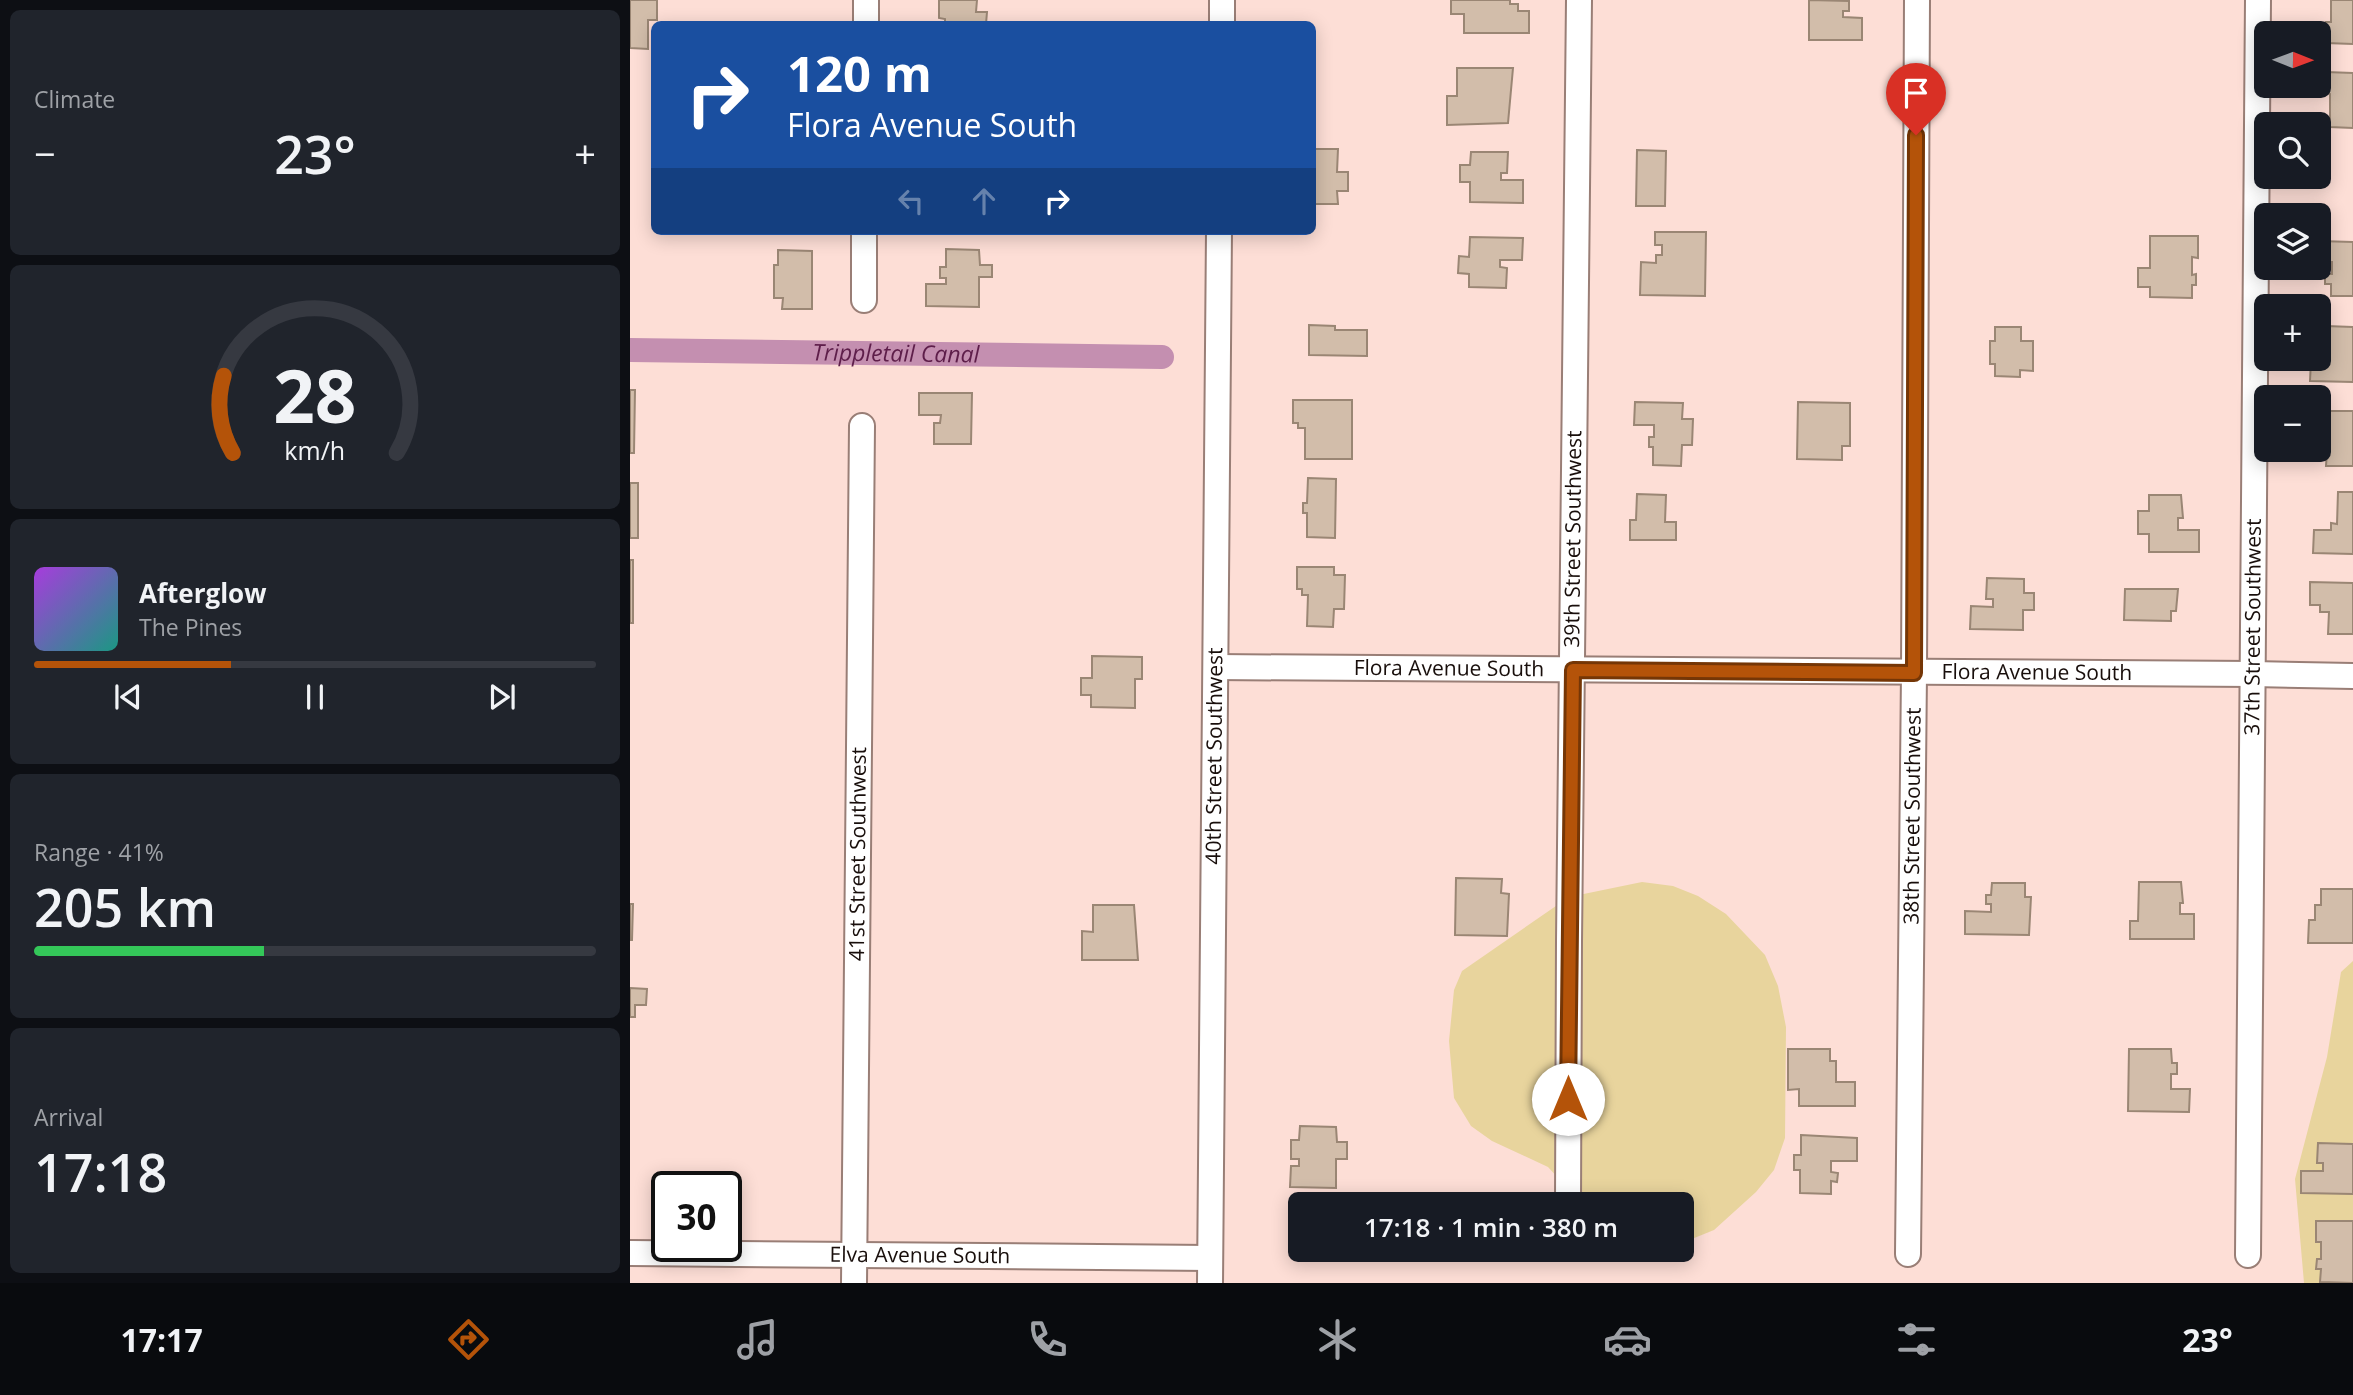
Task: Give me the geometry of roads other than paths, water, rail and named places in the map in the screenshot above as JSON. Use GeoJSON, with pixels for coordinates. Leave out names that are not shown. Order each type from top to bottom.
{"type":"FeatureCollection","features":[{"type":"Feature","properties":{"kind":"street"},"geometry":{"type":"LineString","coordinates":[[866,0],[866,21]]}},
{"type":"Feature","properties":{"kind":"street"},"geometry":{"type":"LineString","coordinates":[[1222,0],[1222,21]]}},
{"type":"Feature","properties":{"kind":"street","name":"39th Street Southwest"},"geometry":{"type":"LineString","coordinates":[[1568,1192],[1579,0]]}},
{"type":"Feature","properties":{"kind":"street","name":"38th Street Southwest"},"geometry":{"type":"LineString","coordinates":[[1908,1254],[1917,0]]}},
{"type":"Feature","properties":{"kind":"street","name":"37th Street Southwest"},"geometry":{"type":"LineString","coordinates":[[2248,1255],[2258,0]]}},
{"type":"Feature","properties":{"kind":"street"},"geometry":{"type":"LineString","coordinates":[[864,235],[864,300]]}},
{"type":"Feature","properties":{"kind":"street","name":"40th Street Southwest"},"geometry":{"type":"LineString","coordinates":[[1210,1283],[1219,235]]}},
{"type":"Feature","properties":{"kind":"street","name":"41st Street Southwest"},"geometry":{"type":"LineString","coordinates":[[854,1283],[862,426]]}},
{"type":"Feature","properties":{"kind":"street","name":"Flora Avenue South"},"geometry":{"type":"LineString","coordinates":[[1216,667],[2353,676]]}},
{"type":"Feature","properties":{"kind":"street","name":"Elva Avenue South"},"geometry":{"type":"LineString","coordinates":[[630,1253],[1210,1258]]}},
{"type":"Feature","properties":{"kind":"waterway","name":"Trippletail Canal"},"geometry":{"type":"LineString","coordinates":[[630,350],[1162,357]]}}]}
